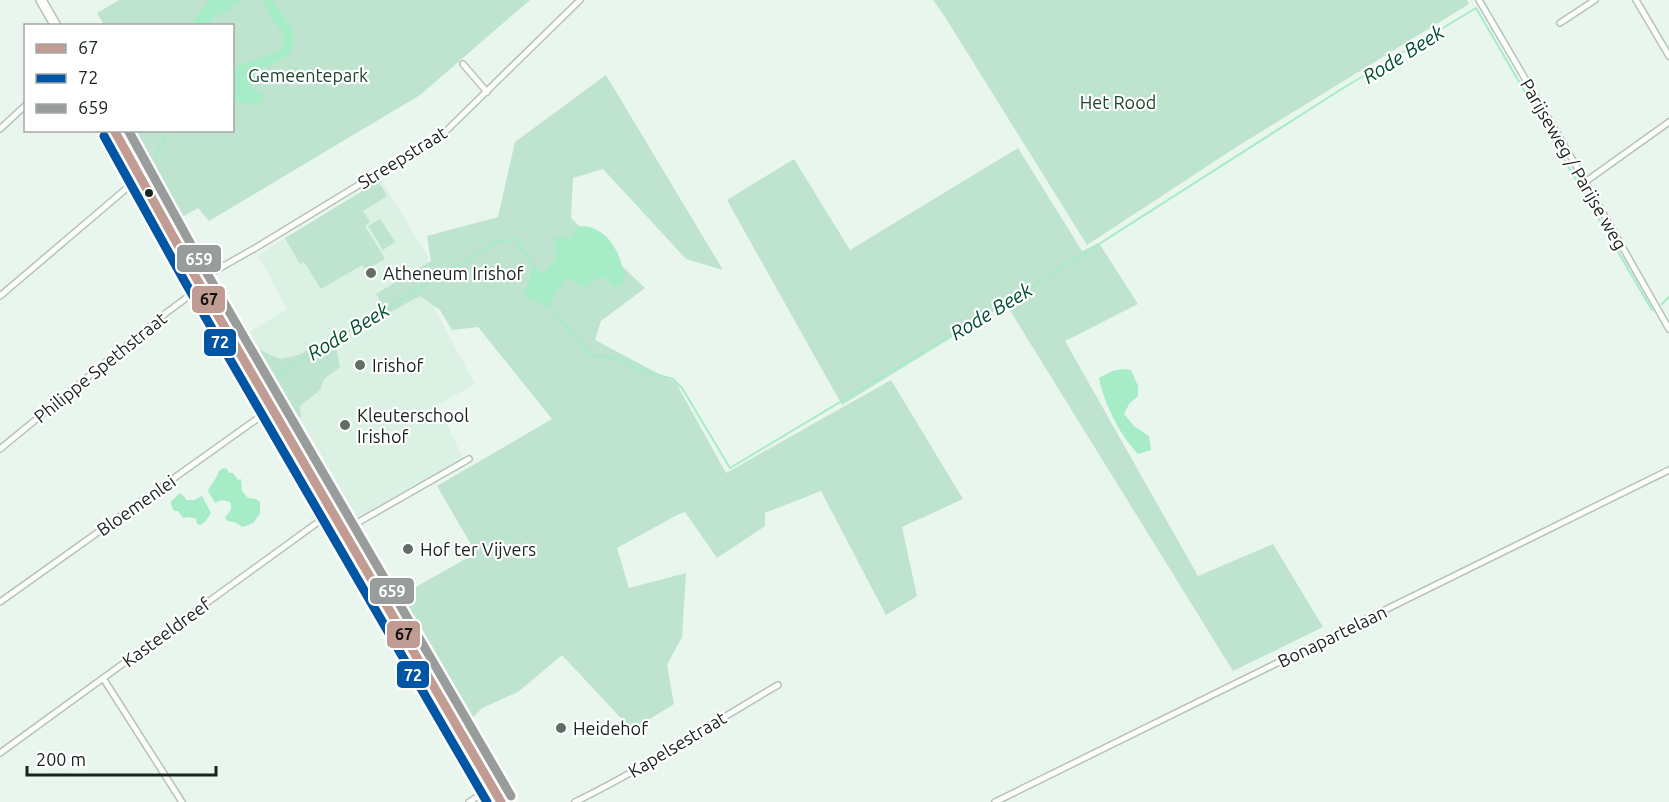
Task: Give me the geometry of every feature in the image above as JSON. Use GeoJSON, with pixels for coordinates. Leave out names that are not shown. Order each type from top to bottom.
{"type":"FeatureCollection","features":[{"type":"Feature","properties":{"kind":"main road"},"geometry":{"type":"LineString","coordinates":[[41,0],[55,24]]}},
{"type":"Feature","properties":{"kind":"main road"},"geometry":{"type":"LineString","coordinates":[[115,132],[199,284],[501,802]]}},
{"type":"Feature","properties":{"kind":"street","name":"Streepstraat"},"geometry":{"type":"LineString","coordinates":[[199,284],[438,137],[580,0]]}},
{"type":"Feature","properties":{"kind":"street","name":"Parijseweg / Parijse weg"},"geometry":{"type":"LineString","coordinates":[[1479,0],[1669,329]]}},
{"type":"Feature","properties":{"kind":"street"},"geometry":{"type":"LineString","coordinates":[[1560,22],[1583,3],[1595,0]]}},
{"type":"Feature","properties":{"kind":"street"},"geometry":{"type":"LineString","coordinates":[[1635,0],[1669,56]]}},
{"type":"Feature","properties":{"kind":"street"},"geometry":{"type":"LineString","coordinates":[[463,64],[487,92]]}},
{"type":"Feature","properties":{"kind":"street"},"geometry":{"type":"LineString","coordinates":[[0,129],[24,107]]}},
{"type":"Feature","properties":{"kind":"street"},"geometry":{"type":"LineString","coordinates":[[1585,182],[1669,122]]}},
{"type":"Feature","properties":{"kind":"street"},"geometry":{"type":"LineString","coordinates":[[0,296],[140,177]]}},
{"type":"Feature","properties":{"kind":"street","name":"Philippe Spethstraat"},"geometry":{"type":"LineString","coordinates":[[0,449],[199,284]]}},
{"type":"Feature","properties":{"kind":"street","name":"Bloemenlei"},"geometry":{"type":"LineString","coordinates":[[0,602],[271,409]]}},
{"type":"Feature","properties":{"kind":"street"},"geometry":{"type":"LineString","coordinates":[[342,531],[469,459]]}},
{"type":"Feature","properties":{"kind":"street","name":"Bonapartelaan"},"geometry":{"type":"LineString","coordinates":[[995,802],[1669,470]]}},
{"type":"Feature","properties":{"kind":"street","name":"Kasteeldreef"},"geometry":{"type":"LineString","coordinates":[[0,753],[332,512]]}},
{"type":"Feature","properties":{"kind":"street"},"geometry":{"type":"LineString","coordinates":[[103,678],[182,802]]}},
{"type":"Feature","properties":{"kind":"street","name":"Kapelsestraat"},"geometry":{"type":"LineString","coordinates":[[575,802],[596,792],[778,685]]}},
{"type":"Feature","properties":{"kind":"street"},"geometry":{"type":"LineString","coordinates":[[469,802],[492,787]]}},
{"type":"Feature","properties":{"kind":"shaded area"},"geometry":{"type":"Polygon","coordinates":[[[210,0],[242,0],[235,3],[228,11],[216,16],[208,24],[193,24],[210,0]]]}},
{"type":"Feature","properties":{"kind":"shaded area"},"geometry":{"type":"Polygon","coordinates":[[[263,0],[273,0],[291,28],[294,37],[292,48],[287,56],[264,67],[251,83],[251,88],[264,95],[260,104],[252,105],[234,101],[234,67],[281,49],[284,42],[281,31],[272,20],[263,0]]]}},
{"type":"Feature","properties":{"kind":"shaded area","name":"Irishof"},"geometry":{"type":"Polygon","coordinates":[[[381,180],[427,255],[435,310],[475,384],[438,405],[463,459],[349,527],[239,338],[287,309],[258,255],[381,180]]]}},
{"type":"Feature","properties":{"kind":"shaded area"},"geometry":{"type":"Polygon","coordinates":[[[584,226],[598,230],[617,252],[623,268],[623,285],[611,286],[610,280],[601,277],[587,288],[565,280],[545,308],[541,302],[524,296],[533,267],[541,272],[547,269],[556,258],[554,238],[570,239],[578,227],[584,226]]]}},
{"type":"Feature","properties":{"kind":"shaded area"},"geometry":{"type":"Polygon","coordinates":[[[1131,370],[1138,386],[1138,396],[1129,404],[1124,414],[1134,426],[1149,436],[1151,450],[1138,454],[1114,419],[1099,378],[1112,371],[1131,370]]]}},
{"type":"Feature","properties":{"kind":"shaded area"},"geometry":{"type":"Polygon","coordinates":[[[223,468],[233,473],[238,480],[241,479],[242,491],[248,498],[260,502],[260,514],[253,523],[243,527],[227,521],[225,517],[231,507],[230,502],[222,500],[215,503],[208,491],[223,468]]]}},
{"type":"Feature","properties":{"kind":"shaded area"},"geometry":{"type":"Polygon","coordinates":[[[179,493],[186,500],[194,500],[202,496],[211,513],[205,522],[197,524],[196,519],[183,518],[178,511],[174,511],[171,502],[179,493]]]}},
{"type":"Feature","properties":{"kind":"green space","name":"Gemeentepark"},"geometry":{"type":"Polygon","coordinates":[[[119,0],[530,0],[420,95],[209,221],[198,208],[177,220],[129,132],[234,132],[234,24],[103,24],[97,13],[119,0]]]}},
{"type":"Feature","properties":{"kind":"green space","name":"Het Rood"},"geometry":{"type":"Polygon","coordinates":[[[933,0],[1467,0],[1469,4],[1238,146],[1087,245],[933,0]]]}},
{"type":"Feature","properties":{"kind":"green space"},"geometry":{"type":"Polygon","coordinates":[[[606,75],[723,270],[686,259],[603,169],[573,178],[571,218],[645,288],[601,321],[595,340],[676,383],[726,473],[891,380],[963,499],[902,527],[917,596],[886,615],[821,491],[765,513],[765,526],[717,558],[685,512],[677,515],[617,548],[629,588],[686,573],[682,637],[667,665],[674,704],[632,730],[562,655],[518,692],[482,708],[464,727],[391,601],[476,553],[437,486],[552,419],[478,327],[452,330],[440,310],[420,296],[387,314],[376,294],[431,261],[427,236],[498,217],[515,142],[606,75]]]}},
{"type":"Feature","properties":{"kind":"green space"},"geometry":{"type":"Polygon","coordinates":[[[1018,148],[1082,251],[1099,243],[1138,304],[1065,341],[1198,576],[1273,544],[1323,627],[1233,671],[1006,304],[842,405],[727,200],[794,159],[850,250],[1018,148]]]}},
{"type":"Feature","properties":{"kind":"green space"},"geometry":{"type":"Polygon","coordinates":[[[377,182],[387,196],[363,211],[370,222],[365,226],[385,259],[366,270],[362,265],[321,289],[304,262],[300,264],[285,238],[377,182]]]}},
{"type":"Feature","properties":{"kind":"green space"},"geometry":{"type":"Polygon","coordinates":[[[380,219],[395,242],[383,250],[368,226],[380,219]]]}},
{"type":"Feature","properties":{"kind":"green space"},"geometry":{"type":"Polygon","coordinates":[[[334,335],[340,367],[324,379],[320,390],[300,406],[301,417],[295,422],[253,350],[255,348],[280,359],[299,355],[334,335]]]}},
{"type":"Feature","properties":{"kind":"waterway","name":"Rode Beek"},"geometry":{"type":"LineString","coordinates":[[548,302],[564,325],[590,354],[621,360],[640,370],[673,379],[682,388],[730,468],[1027,290],[1340,90],[1476,8],[1652,310]]}},
{"type":"Feature","properties":{"kind":"waterway"},"geometry":{"type":"LineString","coordinates":[[156,156],[167,132]]}},
{"type":"Feature","properties":{"kind":"waterway","name":"Rode Beek"},"geometry":{"type":"LineString","coordinates":[[268,380],[493,243],[515,239],[530,259],[534,269]]}},
{"type":"Feature","properties":{"kind":"waterway","name":"Rode Beek"},"geometry":{"type":"LineString","coordinates":[[1662,304],[1669,297]]}},
{"type":"Feature","properties":{"kind":"waterway"},"geometry":{"type":"LineString","coordinates":[[250,349],[349,522]]}},
{"type":"Feature","properties":{"kind":"transit line","name":"67"},"geometry":{"type":"LineString","coordinates":[[115,132],[195,276],[501,802]]}},
{"type":"Feature","properties":{"kind":"transit line","name":"659"},"geometry":{"type":"LineString","coordinates":[[129,132],[205,270],[511,796]]}},
{"type":"Feature","properties":{"kind":"transit line","name":"72"},"geometry":{"type":"LineString","coordinates":[[104,136],[185,282],[487,802]]}},
{"type":"Feature","properties":{"kind":"place","name":"Atheneum Irishof"},"geometry":{"type":"Point","coordinates":[371,273]}},
{"type":"Feature","properties":{"kind":"place","name":"Irishof"},"geometry":{"type":"Point","coordinates":[360,365]}},
{"type":"Feature","properties":{"kind":"place","name":"Kleuterschool Irishof"},"geometry":{"type":"Point","coordinates":[345,425]}},
{"type":"Feature","properties":{"kind":"place","name":"Hof ter Vijvers"},"geometry":{"type":"Point","coordinates":[408,549]}},
{"type":"Feature","properties":{"kind":"place","name":"Heidehof"},"geometry":{"type":"Point","coordinates":[561,728]}}]}
